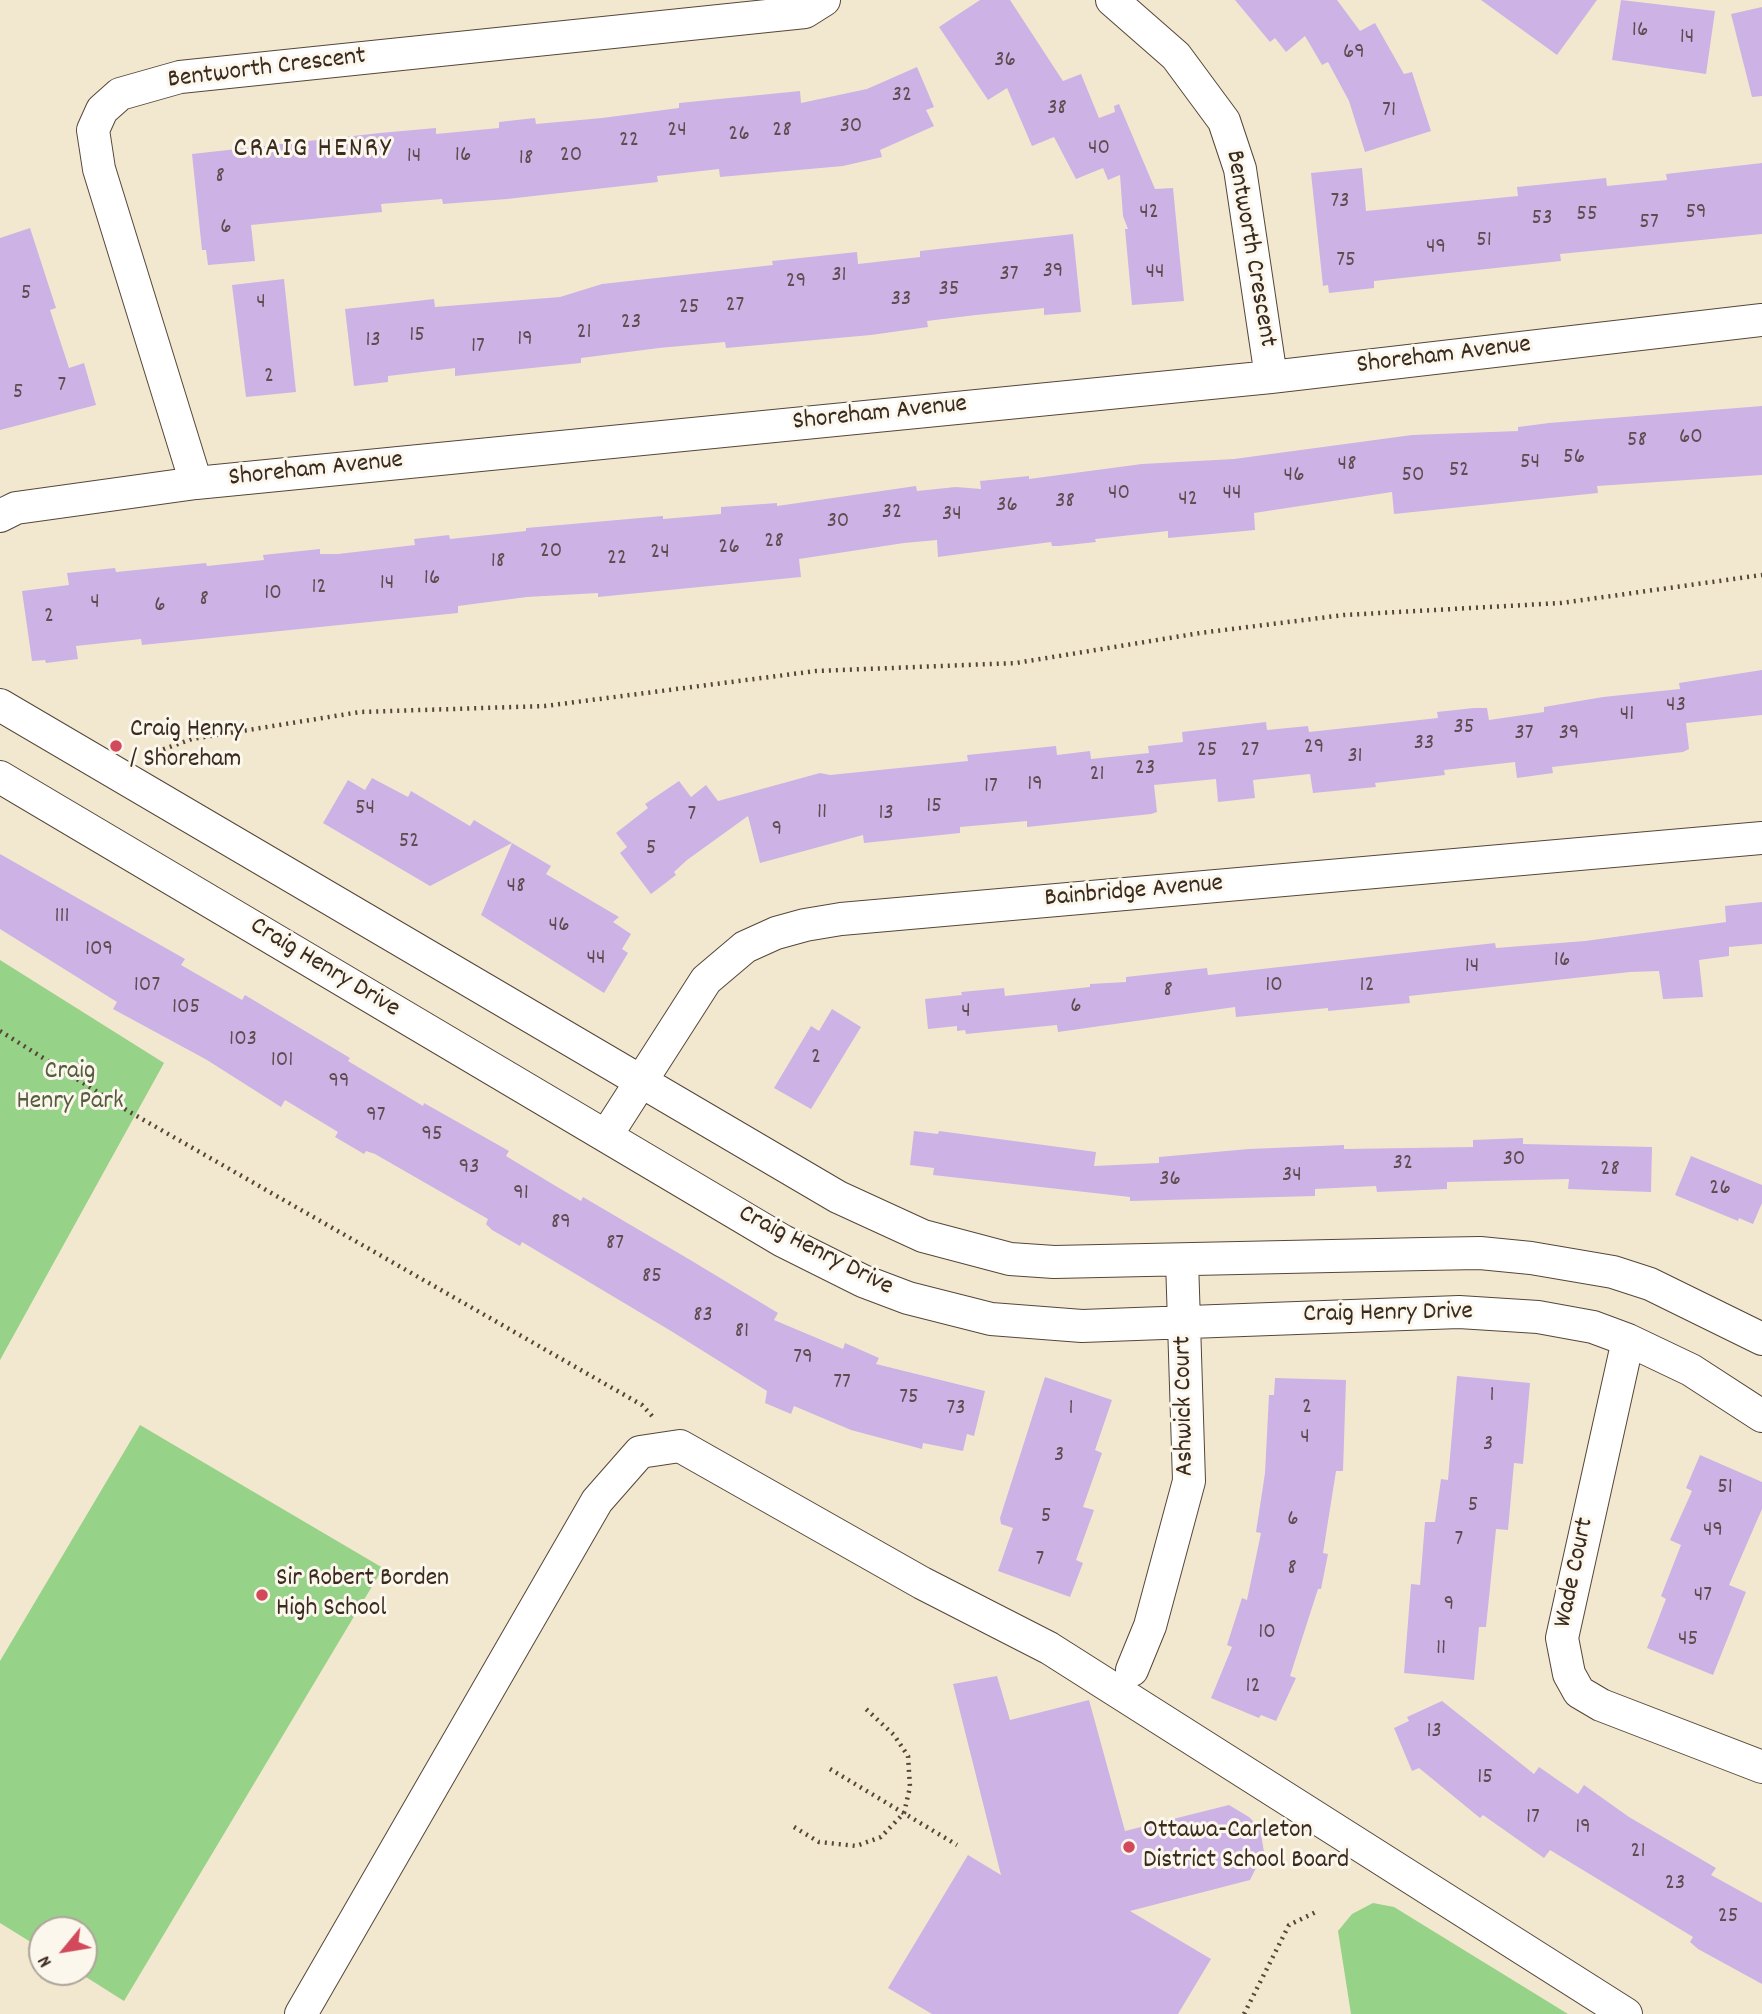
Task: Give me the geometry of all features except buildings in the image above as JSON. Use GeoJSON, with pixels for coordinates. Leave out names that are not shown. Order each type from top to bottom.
{"type":"FeatureCollection","features":[{"type":"Feature","properties":{"kind":"street","name":"Bentworth Crescent"},"geometry":{"type":"LineString","coordinates":[[196,483],[99,169],[93,130],[102,110],[120,94],[180,77],[805,12],[824,0]]}},
{"type":"Feature","properties":{"kind":"street","name":"Bentworth Crescent"},"geometry":{"type":"LineString","coordinates":[[1112,0],[1176,56],[1224,121],[1240,169],[1271,377]]}},
{"type":"Feature","properties":{"kind":"street","name":"Shoreham Avenue"},"geometry":{"type":"LineString","coordinates":[[0,516],[16,508],[196,483],[1271,377],[1762,320]]}},
{"type":"Feature","properties":{"kind":"street"},"geometry":{"type":"LineString","coordinates":[[0,705],[838,1197],[923,1236],[1010,1259],[1054,1262],[1424,1254],[1531,1258],[1613,1272],[1650,1284],[1762,1339]]}},
{"type":"Feature","properties":{"kind":"street","name":"Craig Henry Drive"},"geometry":{"type":"LineString","coordinates":[[0,777],[783,1241],[863,1281],[929,1304],[990,1319],[1036,1324],[1082,1326],[1184,1320],[1503,1313],[1593,1327],[1628,1340],[1691,1370],[1762,1416]]}},
{"type":"Feature","properties":{"kind":"street","name":"Bainbridge Avenue"},"geometry":{"type":"LineString","coordinates":[[606,1136],[695,997],[726,961],[776,933],[805,925],[841,919],[1762,838]]}},
{"type":"Feature","properties":{"kind":"street","name":"Ashwick Court"},"geometry":{"type":"LineString","coordinates":[[1132,1670],[1150,1626],[1189,1481],[1182,1260]]}},
{"type":"Feature","properties":{"kind":"street","name":"Wade Court"},"geometry":{"type":"LineString","coordinates":[[1628,1340],[1562,1639],[1569,1674],[1579,1692],[1601,1705],[1762,1767]]}},
{"type":"Feature","properties":{"kind":"street"},"geometry":{"type":"LineString","coordinates":[[301,2014],[597,1501],[639,1452],[680,1446],[922,1583],[1049,1648],[1626,2014]]}},
{"type":"Feature","properties":{"kind":"path"},"geometry":{"type":"LineString","coordinates":[[119,776],[132,761],[192,738],[360,712],[545,706],[816,671],[1016,663],[1200,633],[1344,615],[1561,603],[1762,575]]}},
{"type":"Feature","properties":{"kind":"path"},"geometry":{"type":"LineString","coordinates":[[0,1031],[128,1111],[642,1405],[680,1446]]}},
{"type":"Feature","properties":{"kind":"path"},"geometry":{"type":"LineString","coordinates":[[794,1827],[819,1842],[856,1846],[881,1837],[904,1813],[910,1787],[908,1756],[894,1735],[866,1709]]}},
{"type":"Feature","properties":{"kind":"path"},"geometry":{"type":"LineString","coordinates":[[830,1769],[957,1845]]}},
{"type":"Feature","properties":{"kind":"path"},"geometry":{"type":"LineString","coordinates":[[1244,2014],[1289,1925],[1318,1911]]}},
{"type":"Feature","properties":{"kind":"green space","name":"Craig Henry Park"},"geometry":{"type":"Polygon","coordinates":[[[0,960],[164,1063],[0,1360],[0,960]]]}},
{"type":"Feature","properties":{"kind":"green space"},"geometry":{"type":"Polygon","coordinates":[[[140,1425],[383,1568],[124,2001],[98,1985],[98,1916],[28,1916],[28,1940],[0,1923],[0,1661],[140,1425]]]}},
{"type":"Feature","properties":{"kind":"green space"},"geometry":{"type":"Polygon","coordinates":[[[1373,1903],[1394,1907],[1568,2014],[1351,2014],[1338,1931],[1352,1914],[1373,1903]]]}},
{"type":"Feature","properties":{"kind":"place","name":"Craig Henry / Shoreham"},"geometry":{"type":"Point","coordinates":[116,746]}},
{"type":"Feature","properties":{"kind":"place","name":"Sir Robert Borden High School"},"geometry":{"type":"Point","coordinates":[262,1595]}},
{"type":"Feature","properties":{"kind":"place","name":"Ottawa-Carleton District School Board"},"geometry":{"type":"Point","coordinates":[1129,1847]}},
{"type":"Feature","properties":{"kind":"district","name":"CRAIG HENRY"},"geometry":{"type":"Point","coordinates":[313,151]}}]}
